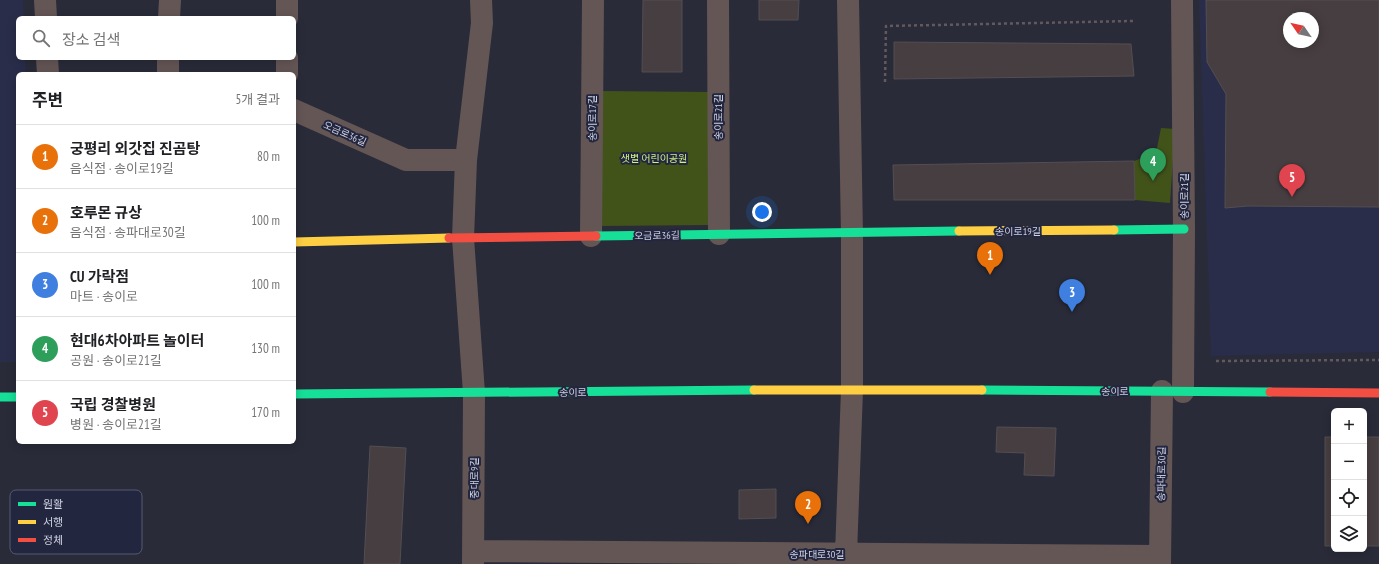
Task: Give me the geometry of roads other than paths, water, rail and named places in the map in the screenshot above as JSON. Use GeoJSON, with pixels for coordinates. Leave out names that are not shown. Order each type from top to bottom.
{"type":"FeatureCollection","features":[{"type":"Feature","properties":{"kind":"street"},"geometry":{"type":"LineString","coordinates":[[45,0],[46,16]]}},
{"type":"Feature","properties":{"kind":"street"},"geometry":{"type":"LineString","coordinates":[[169,16],[170,0]]}},
{"type":"Feature","properties":{"kind":"street"},"geometry":{"type":"LineString","coordinates":[[287,0],[287,16]]}},
{"type":"Feature","properties":{"kind":"street"},"geometry":{"type":"LineString","coordinates":[[474,393],[464,238],[466,160],[482,23],[481,0]]}},
{"type":"Feature","properties":{"kind":"street","name":"송이로17길"},"geometry":{"type":"LineString","coordinates":[[592,236],[593,0]]}},
{"type":"Feature","properties":{"kind":"street","name":"송이로21길"},"geometry":{"type":"LineString","coordinates":[[718,0],[719,234]]}},
{"type":"Feature","properties":{"kind":"street"},"geometry":{"type":"LineString","coordinates":[[846,554],[852,390],[852,232],[848,0]]}},
{"type":"Feature","properties":{"kind":"street","name":"송이로21길"},"geometry":{"type":"LineString","coordinates":[[1173,392],[1184,230],[1182,0]]}},
{"type":"Feature","properties":{"kind":"street"},"geometry":{"type":"LineString","coordinates":[[47,60],[48,72]]}},
{"type":"Feature","properties":{"kind":"street"},"geometry":{"type":"LineString","coordinates":[[168,60],[168,72]]}},
{"type":"Feature","properties":{"kind":"street"},"geometry":{"type":"LineString","coordinates":[[287,60],[287,72]]}},
{"type":"Feature","properties":{"kind":"street","name":"오금로36길"},"geometry":{"type":"LineString","coordinates":[[296,111],[406,160],[466,160]]}},
{"type":"Feature","properties":{"kind":"street","name":"송이로19길"},"geometry":{"type":"LineString","coordinates":[[852,232],[1184,230]]}},
{"type":"Feature","properties":{"kind":"street","name":"오금로36길"},"geometry":{"type":"LineString","coordinates":[[296,242],[852,232]]}},
{"type":"Feature","properties":{"kind":"street","name":"송이로"},"geometry":{"type":"LineString","coordinates":[[296,394],[852,390],[1379,393]]}},
{"type":"Feature","properties":{"kind":"street","name":"송파대로30길"},"geometry":{"type":"LineString","coordinates":[[473,558],[605,558],[846,554],[1025,560],[1160,560],[1173,392]]}},
{"type":"Feature","properties":{"kind":"street","name":"중대로9길"},"geometry":{"type":"LineString","coordinates":[[473,558],[474,393]]}},
{"type":"Feature","properties":{"kind":"street"},"geometry":{"type":"LineString","coordinates":[[0,397],[16,396]]}},
{"type":"Feature","properties":{"kind":"place","name":"현대6차아파트 놀이터"},"geometry":{"type":"Point","coordinates":[1153,181]}},
{"type":"Feature","properties":{"kind":"place","name":"국립 경찰병원"},"geometry":{"type":"Point","coordinates":[1292,197]}},
{"type":"Feature","properties":{"kind":"place","name":"궁평리 외갓집 진곰탕"},"geometry":{"type":"Point","coordinates":[990,275]}},
{"type":"Feature","properties":{"kind":"place","name":"CU 가락점"},"geometry":{"type":"Point","coordinates":[1072,312]}},
{"type":"Feature","properties":{"kind":"place","name":"호루몬 규상"},"geometry":{"type":"Point","coordinates":[808,524]}},
{"type":"Feature","properties":{"kind":"park label","name":"샛별 어린이공원"},"geometry":{"type":"Point","coordinates":[654,158]}}]}
